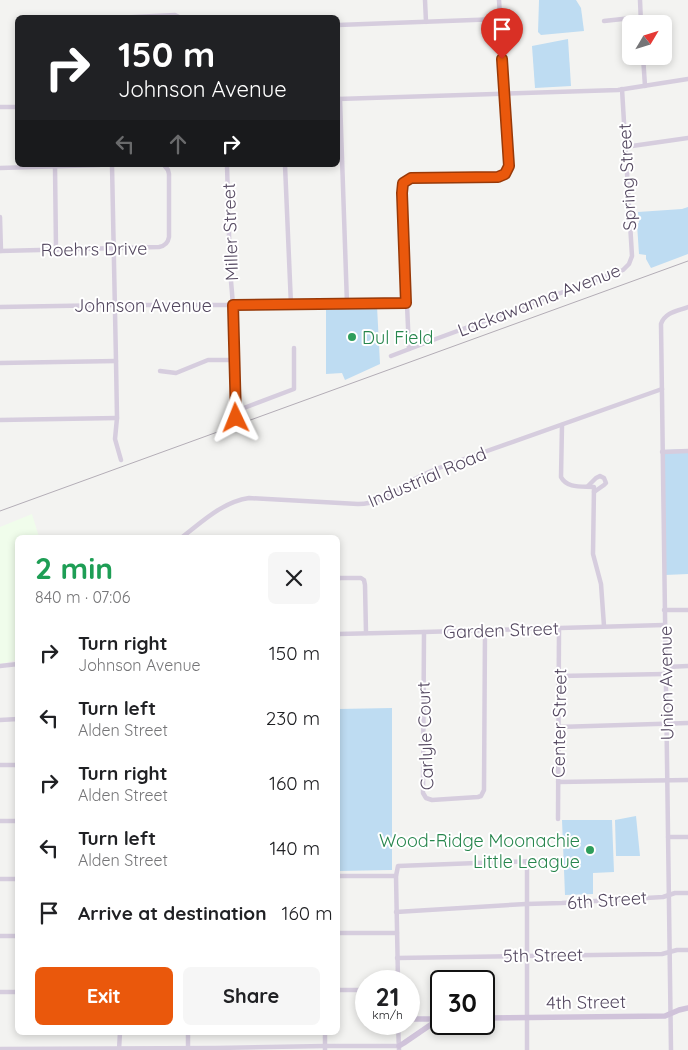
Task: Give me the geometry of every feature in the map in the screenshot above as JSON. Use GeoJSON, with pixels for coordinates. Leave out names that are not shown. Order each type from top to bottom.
{"type":"FeatureCollection","features":[{"type":"Feature","properties":{"kind":"street"},"geometry":{"type":"LineString","coordinates":[[425,0],[426,22]]}},
{"type":"Feature","properties":{"kind":"street"},"geometry":{"type":"LineString","coordinates":[[409,349],[403,183],[411,178],[498,177],[505,174],[509,166],[499,0]]}},
{"type":"Feature","properties":{"kind":"street"},"geometry":{"type":"LineString","coordinates":[[640,0],[641,15]]}},
{"type":"Feature","properties":{"kind":"street"},"geometry":{"type":"LineString","coordinates":[[604,21],[622,19]]}},
{"type":"Feature","properties":{"kind":"street"},"geometry":{"type":"LineString","coordinates":[[340,25],[500,20]]}},
{"type":"Feature","properties":{"kind":"street"},"geometry":{"type":"LineString","coordinates":[[644,65],[645,86]]}},
{"type":"Feature","properties":{"kind":"street"},"geometry":{"type":"LineString","coordinates":[[340,99],[622,89],[688,79]]}},
{"type":"Feature","properties":{"kind":"street","name":"Spring Street"},"geometry":{"type":"LineString","coordinates":[[622,89],[632,256],[630,264]]}},
{"type":"Feature","properties":{"kind":"street"},"geometry":{"type":"LineString","coordinates":[[0,107],[15,107]]}},
{"type":"Feature","properties":{"kind":"street"},"geometry":{"type":"LineString","coordinates":[[340,125],[347,304]]}},
{"type":"Feature","properties":{"kind":"street"},"geometry":{"type":"LineString","coordinates":[[626,147],[688,138]]}},
{"type":"Feature","properties":{"kind":"street"},"geometry":{"type":"LineString","coordinates":[[0,168],[15,167]]}},
{"type":"Feature","properties":{"kind":"street"},"geometry":{"type":"LineString","coordinates":[[55,167],[56,250]]}},
{"type":"Feature","properties":{"kind":"street"},"geometry":{"type":"LineString","coordinates":[[112,167],[116,440],[120,460]]}},
{"type":"Feature","properties":{"kind":"street","name":"Roehrs Drive"},"geometry":{"type":"LineString","coordinates":[[0,251],[159,247],[166,244],[169,237],[169,174],[166,167]]}},
{"type":"Feature","properties":{"kind":"street","name":"Miller Street"},"geometry":{"type":"LineString","coordinates":[[227,167],[236,418]]}},
{"type":"Feature","properties":{"kind":"street"},"geometry":{"type":"LineString","coordinates":[[285,167],[291,304]]}},
{"type":"Feature","properties":{"kind":"street"},"geometry":{"type":"LineString","coordinates":[[0,217],[0,251]]}},
{"type":"Feature","properties":{"kind":"street","name":"Lackawanna Avenue"},"geometry":{"type":"LineString","coordinates":[[391,356],[623,270],[630,264]]}},
{"type":"Feature","properties":{"kind":"street","name":"Johnson Avenue"},"geometry":{"type":"LineString","coordinates":[[0,306],[406,303]]}},
{"type":"Feature","properties":{"kind":"street","name":"Union Avenue"},"geometry":{"type":"LineString","coordinates":[[671,1050],[661,324],[667,314],[688,307]]}},
{"type":"Feature","properties":{"kind":"street"},"geometry":{"type":"LineString","coordinates":[[236,411],[294,389],[294,348]]}},
{"type":"Feature","properties":{"kind":"street"},"geometry":{"type":"LineString","coordinates":[[0,363],[116,360]]}},
{"type":"Feature","properties":{"kind":"street"},"geometry":{"type":"LineString","coordinates":[[160,371],[176,373],[208,360],[234,360]]}},
{"type":"Feature","properties":{"kind":"street","name":"Industrial Road"},"geometry":{"type":"LineString","coordinates":[[185,535],[222,507],[240,499],[358,504],[378,501],[386,498],[414,479],[436,469],[662,390]]}},
{"type":"Feature","properties":{"kind":"street"},"geometry":{"type":"LineString","coordinates":[[0,420],[117,418]]}},
{"type":"Feature","properties":{"kind":"street"},"geometry":{"type":"LineString","coordinates":[[562,426],[562,480],[567,485],[594,487],[593,554],[601,584],[604,626]]}},
{"type":"Feature","properties":{"kind":"street"},"geometry":{"type":"LineString","coordinates":[[662,452],[688,450]]}},
{"type":"Feature","properties":{"kind":"street"},"geometry":{"type":"LineString","coordinates":[[588,486],[597,477],[604,478],[606,483],[594,492]]}},
{"type":"Feature","properties":{"kind":"street"},"geometry":{"type":"LineString","coordinates":[[340,578],[361,578],[364,580],[366,633]]}},
{"type":"Feature","properties":{"kind":"street"},"geometry":{"type":"LineString","coordinates":[[664,610],[688,610]]}},
{"type":"Feature","properties":{"kind":"street","name":"Garden Street"},"geometry":{"type":"LineString","coordinates":[[340,634],[664,625]]}},
{"type":"Feature","properties":{"kind":"street","name":"Center Street"},"geometry":{"type":"LineString","coordinates":[[558,819],[559,628]]}},
{"type":"Feature","properties":{"kind":"street","name":"Carlyle Court"},"geometry":{"type":"LineString","coordinates":[[424,632],[423,793],[426,798],[432,800],[478,797],[481,796],[484,790],[485,631]]}},
{"type":"Feature","properties":{"kind":"street"},"geometry":{"type":"LineString","coordinates":[[0,666],[15,664]]}},
{"type":"Feature","properties":{"kind":"street"},"geometry":{"type":"LineString","coordinates":[[666,666],[688,666]]}},
{"type":"Feature","properties":{"kind":"street"},"geometry":{"type":"LineString","coordinates":[[559,676],[665,674]]}},
{"type":"Feature","properties":{"kind":"street"},"geometry":{"type":"LineString","coordinates":[[0,720],[15,719]]}},
{"type":"Feature","properties":{"kind":"street"},"geometry":{"type":"LineString","coordinates":[[558,727],[688,723]]}},
{"type":"Feature","properties":{"kind":"street"},"geometry":{"type":"LineString","coordinates":[[0,765],[15,764]]}},
{"type":"Feature","properties":{"kind":"street"},"geometry":{"type":"LineString","coordinates":[[558,782],[688,780]]}},
{"type":"Feature","properties":{"kind":"street"},"geometry":{"type":"LineString","coordinates":[[0,821],[15,821]]}},
{"type":"Feature","properties":{"kind":"street"},"geometry":{"type":"LineString","coordinates":[[668,837],[688,837]]}},
{"type":"Feature","properties":{"kind":"street"},"geometry":{"type":"LineString","coordinates":[[398,970],[396,876],[398,866],[559,860]]}},
{"type":"Feature","properties":{"kind":"street"},"geometry":{"type":"LineString","coordinates":[[527,861],[527,1050]]}},
{"type":"Feature","properties":{"kind":"street"},"geometry":{"type":"LineString","coordinates":[[340,876],[396,876]]}},
{"type":"Feature","properties":{"kind":"street"},"geometry":{"type":"LineString","coordinates":[[0,879],[15,879]]}},
{"type":"Feature","properties":{"kind":"street","name":"6th Street"},"geometry":{"type":"LineString","coordinates":[[396,912],[526,904],[562,904],[663,897],[675,893],[688,893]]}},
{"type":"Feature","properties":{"kind":"street"},"geometry":{"type":"LineString","coordinates":[[340,934],[397,933]]}},
{"type":"Feature","properties":{"kind":"street"},"geometry":{"type":"LineString","coordinates":[[0,936],[15,936]]}},
{"type":"Feature","properties":{"kind":"street","name":"5th Street"},"geometry":{"type":"LineString","coordinates":[[397,958],[662,954],[677,950],[688,950]]}},
{"type":"Feature","properties":{"kind":"street"},"geometry":{"type":"LineString","coordinates":[[340,990],[355,990]]}},
{"type":"Feature","properties":{"kind":"street"},"geometry":{"type":"LineString","coordinates":[[0,992],[15,992]]}},
{"type":"Feature","properties":{"kind":"street","name":"4th Street"},"geometry":{"type":"LineString","coordinates":[[495,1018],[665,1016],[688,1008]]}},
{"type":"Feature","properties":{"kind":"street"},"geometry":{"type":"LineString","coordinates":[[0,1049],[399,1048],[430,1024]]}},
{"type":"Feature","properties":{"kind":"street"},"geometry":{"type":"LineString","coordinates":[[119,1050],[120,1035]]}},
{"type":"Feature","properties":{"kind":"street"},"geometry":{"type":"LineString","coordinates":[[188,1035],[188,1049]]}},
{"type":"Feature","properties":{"kind":"street"},"geometry":{"type":"LineString","coordinates":[[325,1035],[325,1048]]}},
{"type":"Feature","properties":{"kind":"street"},"geometry":{"type":"LineString","coordinates":[[398,1035],[399,1048]]}},
{"type":"Feature","properties":{"kind":"shaded area"},"geometry":{"type":"Polygon","coordinates":[[[539,0],[576,0],[581,8],[584,31],[541,35],[538,32],[539,0]]]}},
{"type":"Feature","properties":{"kind":"shaded area"},"geometry":{"type":"Polygon","coordinates":[[[568,39],[571,86],[535,88],[532,46],[568,39]]]}},
{"type":"Feature","properties":{"kind":"shaded area"},"geometry":{"type":"Polygon","coordinates":[[[688,207],[688,254],[651,268],[646,255],[639,254],[638,212],[688,207]]]}},
{"type":"Feature","properties":{"kind":"shaded area","name":"Dul Field"},"geometry":{"type":"Polygon","coordinates":[[[377,306],[380,364],[345,380],[342,373],[326,374],[326,310],[377,306]]]}},
{"type":"Feature","properties":{"kind":"shaded area"},"geometry":{"type":"Polygon","coordinates":[[[688,449],[688,574],[665,575],[664,450],[688,449]]]}},
{"type":"Feature","properties":{"kind":"shaded area"},"geometry":{"type":"Polygon","coordinates":[[[32,514],[38,535],[15,535],[15,660],[0,664],[0,527],[32,514]]]}},
{"type":"Feature","properties":{"kind":"shaded area"},"geometry":{"type":"Polygon","coordinates":[[[392,708],[392,870],[340,871],[340,709],[392,708]]]}},
{"type":"Feature","properties":{"kind":"shaded area"},"geometry":{"type":"Polygon","coordinates":[[[636,816],[640,856],[616,856],[615,820],[636,816]]]}},
{"type":"Feature","properties":{"kind":"shaded area"},"geometry":{"type":"Polygon","coordinates":[[[562,820],[612,820],[614,872],[593,873],[593,894],[565,895],[562,820]]]}},
{"type":"Feature","properties":{"kind":"railway"},"geometry":{"type":"LineString","coordinates":[[0,511],[688,261]]}},
{"type":"Feature","properties":{"kind":"place","name":"Dul Field"},"geometry":{"type":"Point","coordinates":[352,337]}},
{"type":"Feature","properties":{"kind":"place","name":"Wood-Ridge Moonachie Little League"},"geometry":{"type":"Point","coordinates":[590,850]}},
{"type":"Feature","properties":{"kind":"route"},"geometry":{"type":"LineString","coordinates":[[236,418],[233,305],[406,303],[403,183],[411,178],[498,177],[505,174],[508,170],[502,59]]}}]}
